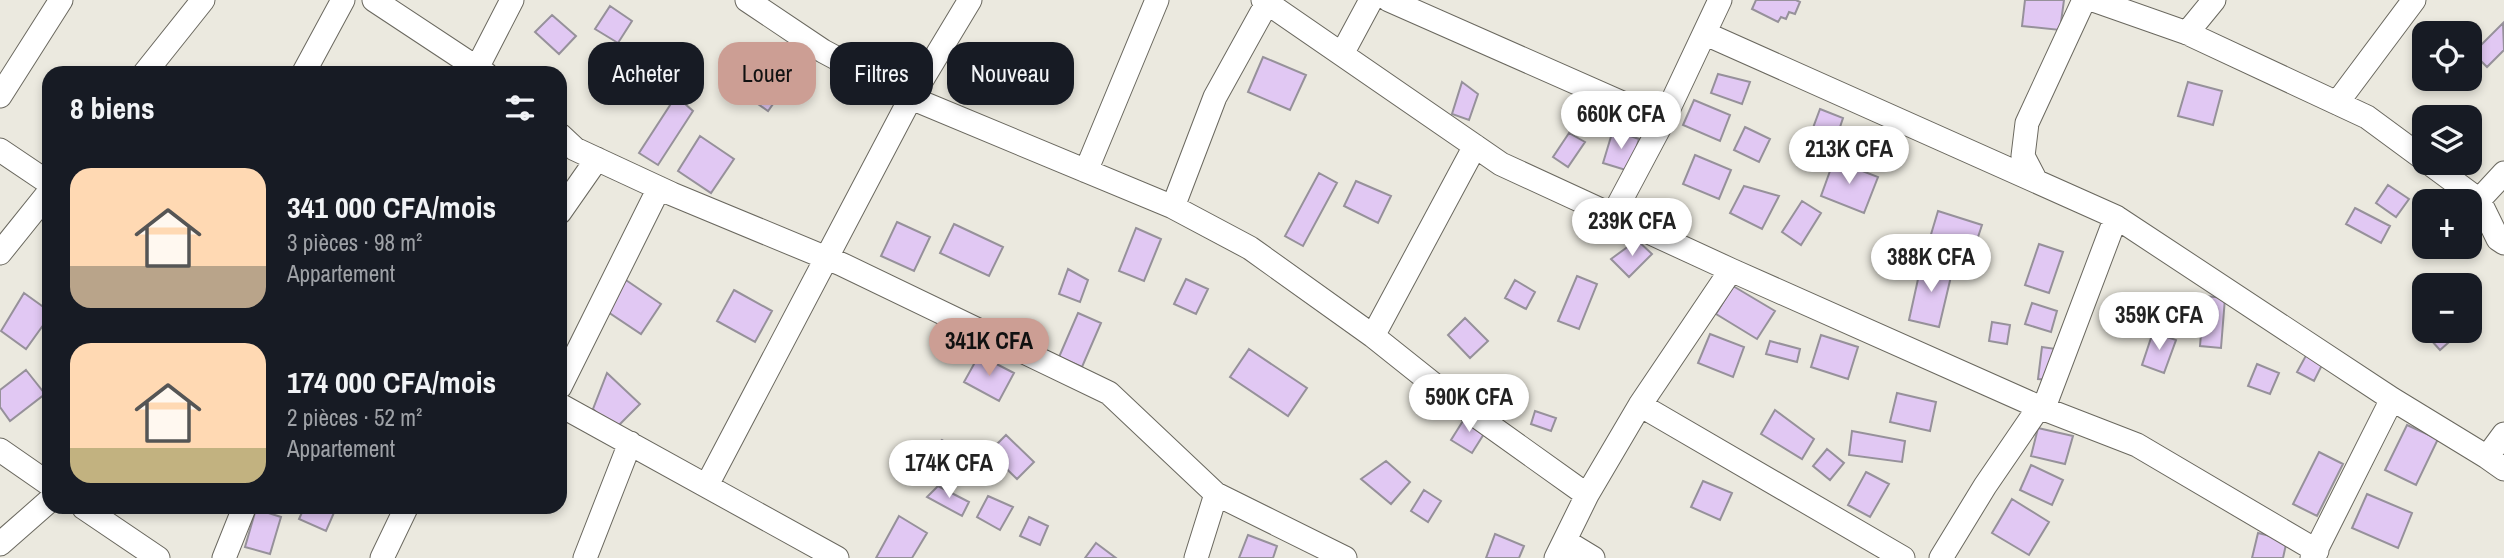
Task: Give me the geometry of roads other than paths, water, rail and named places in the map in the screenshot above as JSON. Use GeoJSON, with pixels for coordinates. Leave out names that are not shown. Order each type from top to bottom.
{"type":"FeatureCollection","features":[{"type":"Feature","properties":{"kind":"street"},"geometry":{"type":"LineString","coordinates":[[0,96],[61,0]]}},
{"type":"Feature","properties":{"kind":"street"},"geometry":{"type":"LineString","coordinates":[[150,66],[203,0]]}},
{"type":"Feature","properties":{"kind":"street"},"geometry":{"type":"LineString","coordinates":[[307,66],[343,0]]}},
{"type":"Feature","properties":{"kind":"street"},"geometry":{"type":"LineString","coordinates":[[374,0],[474,66]]}},
{"type":"Feature","properties":{"kind":"street"},"geometry":{"type":"LineString","coordinates":[[484,66],[512,0]]}},
{"type":"Feature","properties":{"kind":"street"},"geometry":{"type":"LineString","coordinates":[[747,0],[830,55]]}},
{"type":"Feature","properties":{"kind":"street"},"geometry":{"type":"LineString","coordinates":[[933,61],[970,0]]}},
{"type":"Feature","properties":{"kind":"street"},"geometry":{"type":"LineString","coordinates":[[1086,171],[1157,0]]}},
{"type":"Feature","properties":{"kind":"street"},"geometry":{"type":"LineString","coordinates":[[1342,54],[1371,0]]}},
{"type":"Feature","properties":{"kind":"street"},"geometry":{"type":"LineString","coordinates":[[1389,0],[1663,121]]}},
{"type":"Feature","properties":{"kind":"street"},"geometry":{"type":"LineString","coordinates":[[1613,215],[1663,121],[1720,0]]}},
{"type":"Feature","properties":{"kind":"street"},"geometry":{"type":"LineString","coordinates":[[2036,181],[2023,156],[2027,123],[2084,0]]}},
{"type":"Feature","properties":{"kind":"street"},"geometry":{"type":"LineString","coordinates":[[2093,0],[2187,33],[2367,117],[2412,150]]}},
{"type":"Feature","properties":{"kind":"street"},"geometry":{"type":"LineString","coordinates":[[2187,33],[2214,0]]}},
{"type":"Feature","properties":{"kind":"street"},"geometry":{"type":"LineString","coordinates":[[2337,103],[2414,0]]}},
{"type":"Feature","properties":{"kind":"street"},"geometry":{"type":"LineString","coordinates":[[1174,207],[1215,97],[1265,2],[1501,164],[2039,407],[2137,445],[2315,554],[2392,399]]}},
{"type":"Feature","properties":{"kind":"street"},"geometry":{"type":"LineString","coordinates":[[1706,34],[2116,217],[2392,399],[2496,463],[2504,434]]}},
{"type":"Feature","properties":{"kind":"street"},"geometry":{"type":"LineString","coordinates":[[706,485],[907,105]]}},
{"type":"Feature","properties":{"kind":"street"},"geometry":{"type":"LineString","coordinates":[[928,105],[1174,207],[1250,248],[1587,495]]}},
{"type":"Feature","properties":{"kind":"street"},"geometry":{"type":"LineString","coordinates":[[567,142],[575,149],[659,188],[826,258],[1109,393],[1216,494],[1345,558]]}},
{"type":"Feature","properties":{"kind":"street"},"geometry":{"type":"LineString","coordinates":[[1373,336],[1475,146]]}},
{"type":"Feature","properties":{"kind":"street"},"geometry":{"type":"LineString","coordinates":[[0,150],[42,178]]}},
{"type":"Feature","properties":{"kind":"street"},"geometry":{"type":"LineString","coordinates":[[567,202],[597,159]]}},
{"type":"Feature","properties":{"kind":"street"},"geometry":{"type":"LineString","coordinates":[[2482,197],[2504,173]]}},
{"type":"Feature","properties":{"kind":"street"},"geometry":{"type":"LineString","coordinates":[[2445,175],[2464,189]]}},
{"type":"Feature","properties":{"kind":"street"},"geometry":{"type":"LineString","coordinates":[[567,373],[659,188]]}},
{"type":"Feature","properties":{"kind":"street"},"geometry":{"type":"LineString","coordinates":[[0,253],[42,201]]}},
{"type":"Feature","properties":{"kind":"street"},"geometry":{"type":"LineString","coordinates":[[2482,206],[2498,239],[2504,243]]}},
{"type":"Feature","properties":{"kind":"street"},"geometry":{"type":"LineString","coordinates":[[1941,558],[1985,486],[2039,407],[2046,402],[2116,217]]}},
{"type":"Feature","properties":{"kind":"street"},"geometry":{"type":"LineString","coordinates":[[1593,558],[1560,550],[1587,495],[1640,405],[1731,270]]}},
{"type":"Feature","properties":{"kind":"street"},"geometry":{"type":"LineString","coordinates":[[1640,405],[1903,558]]}},
{"type":"Feature","properties":{"kind":"street"},"geometry":{"type":"LineString","coordinates":[[567,409],[837,558]]}},
{"type":"Feature","properties":{"kind":"street"},"geometry":{"type":"LineString","coordinates":[[585,558],[630,443]]}},
{"type":"Feature","properties":{"kind":"street"},"geometry":{"type":"LineString","coordinates":[[0,450],[42,479]]}},
{"type":"Feature","properties":{"kind":"street"},"geometry":{"type":"LineString","coordinates":[[1196,558],[1216,494]]}},
{"type":"Feature","properties":{"kind":"street"},"geometry":{"type":"LineString","coordinates":[[0,544],[42,507]]}},
{"type":"Feature","properties":{"kind":"street"},"geometry":{"type":"LineString","coordinates":[[93,514],[158,558]]}},
{"type":"Feature","properties":{"kind":"street"},"geometry":{"type":"LineString","coordinates":[[224,558],[242,514]]}},
{"type":"Feature","properties":{"kind":"street"},"geometry":{"type":"LineString","coordinates":[[382,558],[403,514]]}}]}
